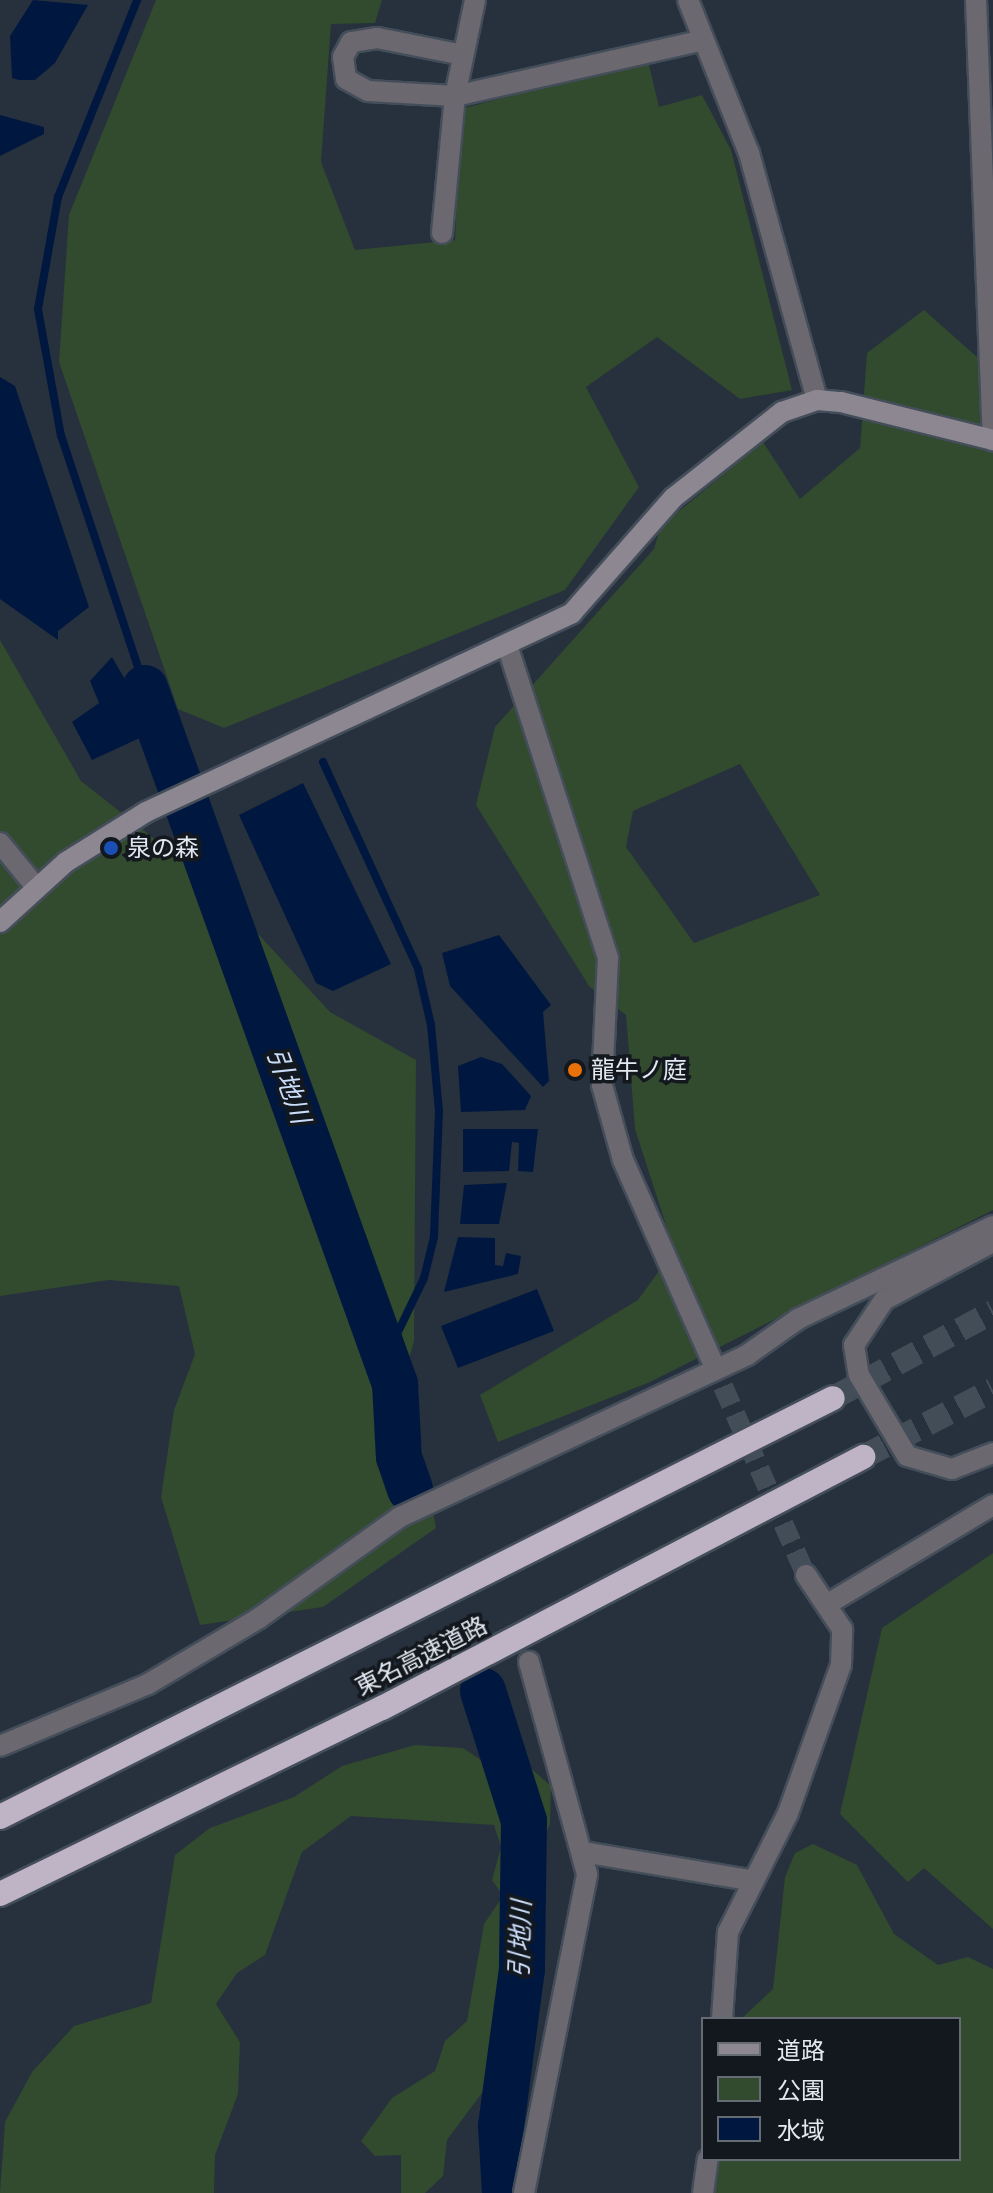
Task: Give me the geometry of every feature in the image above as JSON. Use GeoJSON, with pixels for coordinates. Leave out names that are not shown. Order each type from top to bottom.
{"type":"FeatureCollection","features":[{"type":"Feature","properties":{"kind":"highway","name":"東名高速道路"},"geometry":{"type":"LineString","coordinates":[[0,1817],[833,1398]]}},
{"type":"Feature","properties":{"kind":"highway","name":"東名高速道路"},"geometry":{"type":"LineString","coordinates":[[0,1894],[382,1708],[863,1457]]}},
{"type":"Feature","properties":{"kind":"street"},"geometry":{"type":"LineString","coordinates":[[442,233],[455,96],[475,0]]}},
{"type":"Feature","properties":{"kind":"street"},"geometry":{"type":"LineString","coordinates":[[688,0],[749,153],[817,400]]}},
{"type":"Feature","properties":{"kind":"street"},"geometry":{"type":"LineString","coordinates":[[0,922],[36,887],[163,803],[572,613],[673,498],[782,412],[817,400],[993,441],[986,112],[976,0]]}},
{"type":"Feature","properties":{"kind":"street"},"geometry":{"type":"LineString","coordinates":[[463,55],[377,38],[351,42],[343,57],[346,79],[368,91],[455,96],[703,40]]}},
{"type":"Feature","properties":{"kind":"street"},"geometry":{"type":"LineString","coordinates":[[507,645],[608,958],[602,1085],[623,1160],[711,1359]]}},
{"type":"Feature","properties":{"kind":"street"},"geometry":{"type":"LineString","coordinates":[[0,843],[36,887]]}},
{"type":"Feature","properties":{"kind":"street"},"geometry":{"type":"LineString","coordinates":[[0,1746],[148,1684],[259,1618],[400,1517],[747,1355],[798,1319],[993,1226]]}},
{"type":"Feature","properties":{"kind":"street"},"geometry":{"type":"LineString","coordinates":[[993,1242],[884,1300],[854,1345],[859,1375],[907,1456],[952,1469],[993,1453]]}},
{"type":"Feature","properties":{"kind":"street"},"geometry":{"type":"LineString","coordinates":[[831,1602],[993,1505]]}},
{"type":"Feature","properties":{"kind":"street"},"geometry":{"type":"LineString","coordinates":[[722,2017],[728,1932],[749,1880],[788,1813],[841,1665],[842,1629],[831,1602],[806,1575]]}},
{"type":"Feature","properties":{"kind":"street"},"geometry":{"type":"LineString","coordinates":[[524,2193],[587,1874],[529,1662]]}},
{"type":"Feature","properties":{"kind":"street"},"geometry":{"type":"LineString","coordinates":[[583,1852],[749,1880]]}},
{"type":"Feature","properties":{"kind":"street"},"geometry":{"type":"LineString","coordinates":[[703,2193],[708,2161]]}},
{"type":"Feature","properties":{"kind":"green space"},"geometry":{"type":"Polygon","coordinates":[[[156,0],[382,0],[375,23],[331,24],[321,162],[355,250],[455,240],[460,109],[648,61],[659,107],[702,95],[731,150],[792,390],[740,399],[657,337],[586,387],[639,487],[565,590],[224,728],[178,709],[59,362],[69,215],[156,0]]]}},
{"type":"Feature","properties":{"kind":"green space"},"geometry":{"type":"Polygon","coordinates":[[[924,310],[977,357],[993,357],[993,1210],[650,1382],[498,1442],[480,1395],[638,1300],[674,1250],[635,1129],[626,1015],[589,986],[476,805],[495,727],[654,549],[661,526],[763,442],[800,499],[860,448],[867,353],[924,310]],[[740,764],[633,811],[626,847],[694,943],[820,895],[740,764]]]}},
{"type":"Feature","properties":{"kind":"green space"},"geometry":{"type":"Polygon","coordinates":[[[0,640],[81,781],[212,884],[330,1012],[416,1060],[414,1341],[407,1366],[436,1528],[323,1607],[200,1625],[161,1497],[174,1410],[195,1354],[179,1286],[109,1280],[0,1296],[0,640]]]}},
{"type":"Feature","properties":{"kind":"green space"},"geometry":{"type":"Polygon","coordinates":[[[993,1553],[993,1929],[924,1868],[908,1882],[840,1814],[882,1628],[993,1553]]]}},
{"type":"Feature","properties":{"kind":"green space"},"geometry":{"type":"Polygon","coordinates":[[[415,1745],[463,1748],[491,1767],[526,1764],[551,1786],[550,1824],[518,1894],[514,1970],[501,2003],[502,2066],[447,2140],[443,2176],[425,2193],[401,2193],[401,2155],[375,2156],[361,2141],[392,2098],[435,2071],[445,2041],[467,2021],[484,1924],[503,1896],[492,1880],[501,1847],[494,1825],[351,1816],[302,1852],[265,1955],[237,1973],[216,2004],[240,2042],[238,2094],[215,2155],[214,2193],[0,2193],[5,2122],[32,2072],[74,2026],[151,2003],[175,1855],[210,1828],[294,1797],[342,1766],[415,1745]]]}},
{"type":"Feature","properties":{"kind":"green space"},"geometry":{"type":"Polygon","coordinates":[[[813,1844],[857,1865],[894,1934],[938,1965],[968,1957],[993,1969],[993,2193],[699,2193],[707,2161],[961,2161],[961,2017],[743,2017],[773,1989],[785,1877],[795,1853],[813,1844]]]}},
{"type":"Feature","properties":{"kind":"water"},"geometry":{"type":"Polygon","coordinates":[[[33,0],[88,5],[55,63],[35,80],[19,80],[12,78],[10,36],[33,0]]]}},
{"type":"Feature","properties":{"kind":"water"},"geometry":{"type":"Polygon","coordinates":[[[0,115],[44,127],[44,134],[0,156],[0,115]]]}},
{"type":"Feature","properties":{"kind":"water"},"geometry":{"type":"Polygon","coordinates":[[[0,377],[15,386],[89,607],[58,631],[58,640],[0,599],[0,377]]]}},
{"type":"Feature","properties":{"kind":"water"},"geometry":{"type":"Polygon","coordinates":[[[112,657],[155,731],[92,760],[72,722],[99,703],[90,681],[112,657]]]}},
{"type":"Feature","properties":{"kind":"water"},"geometry":{"type":"Polygon","coordinates":[[[303,783],[391,964],[333,991],[316,983],[239,815],[303,783]]]}},
{"type":"Feature","properties":{"kind":"water"},"geometry":{"type":"Polygon","coordinates":[[[499,935],[551,1005],[543,1012],[549,1081],[543,1087],[450,986],[442,953],[499,935]]]}},
{"type":"Feature","properties":{"kind":"water"},"geometry":{"type":"Polygon","coordinates":[[[481,1057],[502,1064],[531,1096],[525,1110],[461,1112],[458,1066],[481,1057]]]}},
{"type":"Feature","properties":{"kind":"water"},"geometry":{"type":"Polygon","coordinates":[[[463,1129],[538,1129],[533,1172],[518,1171],[519,1143],[512,1142],[509,1171],[463,1172],[463,1129]]]}},
{"type":"Feature","properties":{"kind":"water"},"geometry":{"type":"Polygon","coordinates":[[[507,1183],[499,1224],[460,1224],[464,1185],[507,1183]]]}},
{"type":"Feature","properties":{"kind":"water"},"geometry":{"type":"Polygon","coordinates":[[[458,1237],[495,1238],[495,1265],[503,1266],[506,1253],[521,1256],[518,1274],[444,1292],[458,1237]]]}},
{"type":"Feature","properties":{"kind":"water"},"geometry":{"type":"Polygon","coordinates":[[[537,1289],[554,1331],[458,1368],[441,1326],[537,1289]]]}},
{"type":"Feature","properties":{"kind":"waterway"},"geometry":{"type":"LineString","coordinates":[[125,695],[145,688],[61,436],[38,309],[58,197],[137,0]]}},
{"type":"Feature","properties":{"kind":"waterway","name":"引地川"},"geometry":{"type":"LineString","coordinates":[[145,688],[395,1384],[399,1457],[410,1489]]}},
{"type":"Feature","properties":{"kind":"waterway"},"geometry":{"type":"LineString","coordinates":[[323,762],[418,969],[431,1025],[439,1111],[434,1237],[424,1278],[385,1359]]}},
{"type":"Feature","properties":{"kind":"waterway","name":"引地川"},"geometry":{"type":"LineString","coordinates":[[483,1691],[524,1821],[522,1969],[501,2126],[505,2193]]}},
{"type":"Feature","properties":{"kind":"tunnel"},"geometry":{"type":"LineString","coordinates":[[833,1398],[993,1312]]}},
{"type":"Feature","properties":{"kind":"tunnel"},"geometry":{"type":"LineString","coordinates":[[711,1359],[806,1575]]}},
{"type":"Feature","properties":{"kind":"tunnel"},"geometry":{"type":"LineString","coordinates":[[863,1457],[993,1390]]}},
{"type":"Feature","properties":{"kind":"place","name":"泉の森"},"geometry":{"type":"Point","coordinates":[111,848]}},
{"type":"Feature","properties":{"kind":"place","name":"龍牛ノ庭"},"geometry":{"type":"Point","coordinates":[575,1070]}}]}
